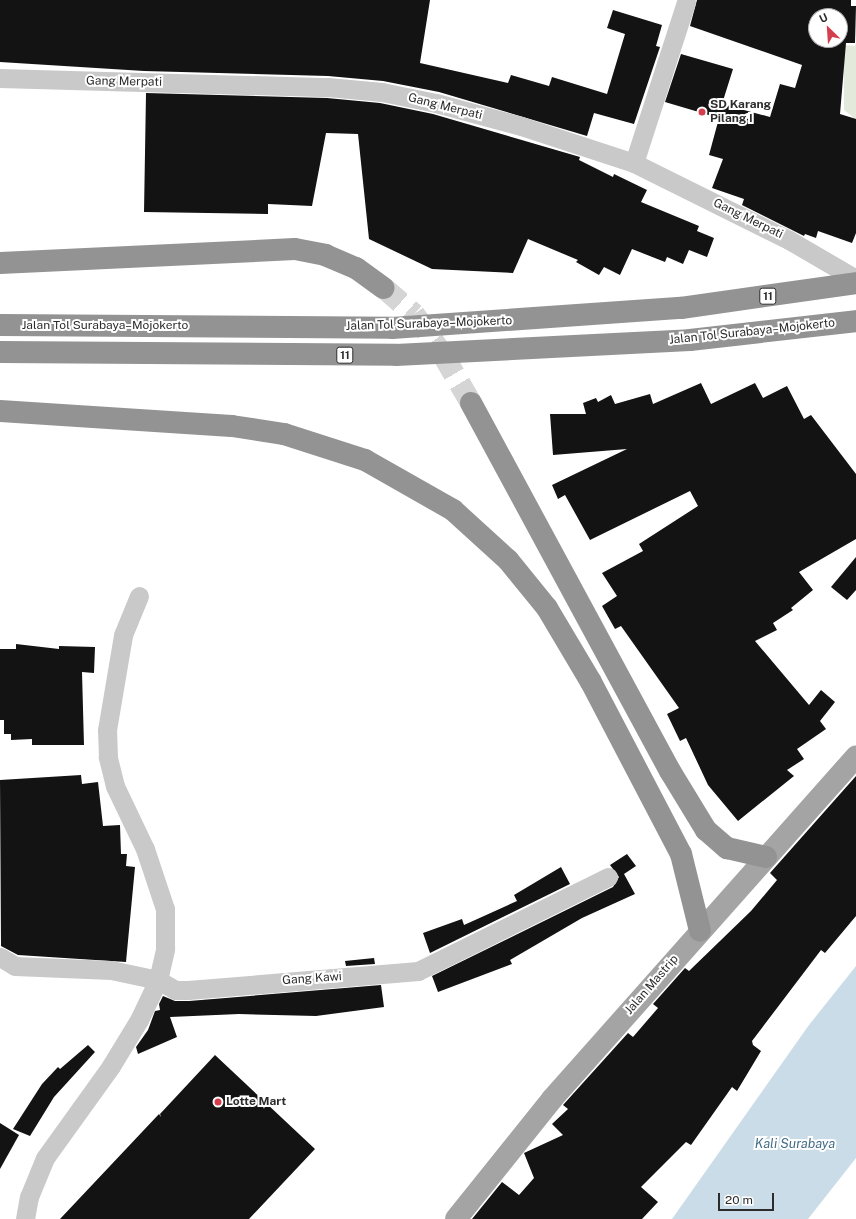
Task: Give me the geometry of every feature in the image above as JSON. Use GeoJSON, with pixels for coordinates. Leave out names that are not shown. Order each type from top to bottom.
{"type":"FeatureCollection","features":[{"type":"Feature","properties":{"kind":"highway"},"geometry":{"type":"LineString","coordinates":[[0,263],[295,249],[325,255],[356,268],[384,288]]}},
{"type":"Feature","properties":{"kind":"highway","name":"Jalan Tol Surabaya–Mojokerto"},"geometry":{"type":"LineString","coordinates":[[0,325],[392,328],[680,308],[856,283]]}},
{"type":"Feature","properties":{"kind":"highway","name":"Jalan Tol Surabaya–Mojokerto"},"geometry":{"type":"LineString","coordinates":[[0,352],[396,355],[690,340],[856,321]]}},
{"type":"Feature","properties":{"kind":"highway"},"geometry":{"type":"LineString","coordinates":[[471,403],[670,771],[706,830],[727,848],[766,857]]}},
{"type":"Feature","properties":{"kind":"highway"},"geometry":{"type":"LineString","coordinates":[[0,411],[232,426],[284,434],[365,460],[453,510],[508,560],[551,614],[591,682],[681,854],[700,931]]}},
{"type":"Feature","properties":{"kind":"main road","name":"Jalan Mastrip"},"geometry":{"type":"LineString","coordinates":[[456,1219],[552,1099],[856,757]]}},
{"type":"Feature","properties":{"kind":"street"},"geometry":{"type":"LineString","coordinates":[[634,163],[686,2]]}},
{"type":"Feature","properties":{"kind":"street","name":"Gang Merpati"},"geometry":{"type":"LineString","coordinates":[[0,78],[328,87],[382,92],[522,126],[634,163],[789,240],[856,279]]}},
{"type":"Feature","properties":{"kind":"street"},"geometry":{"type":"LineString","coordinates":[[25,1219],[29,1197],[45,1158],[111,1066],[158,980],[165,950],[165,909],[146,849],[115,786],[108,757],[107,730],[123,635],[139,596]]}},
{"type":"Feature","properties":{"kind":"street","name":"Gang Kawi"},"geometry":{"type":"LineString","coordinates":[[0,957],[15,966],[111,970],[158,980],[175,990],[418,971],[608,876]]}},
{"type":"Feature","properties":{"kind":"shaded area"},"geometry":{"type":"Polygon","coordinates":[[[856,42],[856,159],[849,134],[853,117],[844,110],[844,48],[848,48],[848,45],[855,46],[856,42]]]}},
{"type":"Feature","properties":{"kind":"water","name":"Kali Surabaya"},"geometry":{"type":"Polygon","coordinates":[[[856,966],[856,1158],[808,1219],[672,1219],[809,1025],[856,966]]]}},
{"type":"Feature","properties":{"kind":"building"},"geometry":{"type":"Polygon","coordinates":[[[0,0],[430,0],[420,63],[508,83],[511,75],[549,86],[552,77],[607,94],[625,34],[607,28],[613,10],[662,25],[656,46],[660,47],[634,124],[594,113],[587,136],[439,92],[383,81],[328,76],[144,71],[0,62],[0,0]]]}},
{"type":"Feature","properties":{"kind":"building"},"geometry":{"type":"Polygon","coordinates":[[[697,0],[851,0],[851,6],[856,6],[855,43],[848,43],[848,8],[808,8],[808,48],[846,48],[840,114],[856,119],[856,233],[852,243],[818,231],[816,238],[805,234],[804,236],[742,205],[744,199],[712,188],[723,159],[709,155],[719,118],[665,102],[681,54],[733,69],[722,104],[770,117],[780,84],[795,88],[802,65],[690,26],[697,0]]]}},
{"type":"Feature","properties":{"kind":"building"},"geometry":{"type":"Polygon","coordinates":[[[146,93],[327,98],[380,103],[433,114],[580,157],[579,160],[613,177],[614,174],[647,190],[641,202],[699,226],[697,231],[714,238],[707,257],[689,250],[683,264],[667,257],[665,262],[632,249],[620,275],[604,267],[599,275],[576,262],[578,260],[528,239],[513,273],[432,269],[369,239],[358,134],[326,133],[312,206],[268,204],[268,214],[144,212],[146,93]]]}},
{"type":"Feature","properties":{"kind":"building"},"geometry":{"type":"Polygon","coordinates":[[[701,383],[711,404],[755,383],[763,398],[787,386],[804,419],[811,415],[856,474],[856,539],[799,572],[813,590],[791,608],[793,610],[773,623],[777,630],[755,641],[809,705],[821,690],[835,702],[820,721],[826,729],[797,749],[804,759],[787,770],[794,776],[738,821],[708,785],[686,738],[680,741],[667,714],[679,708],[621,626],[615,629],[602,606],[617,596],[602,573],[643,551],[639,544],[698,506],[690,491],[590,540],[565,495],[558,499],[552,485],[627,449],[553,455],[550,414],[586,414],[583,403],[596,398],[598,402],[611,395],[615,404],[650,394],[653,404],[701,383]]]}},
{"type":"Feature","properties":{"kind":"building"},"geometry":{"type":"Polygon","coordinates":[[[856,557],[856,590],[847,600],[831,587],[856,557]]]}},
{"type":"Feature","properties":{"kind":"building"},"geometry":{"type":"Polygon","coordinates":[[[16,644],[59,649],[59,646],[95,647],[94,673],[82,672],[84,745],[32,745],[32,739],[11,740],[11,734],[4,734],[4,720],[0,720],[0,649],[16,649],[16,644]]]}},
{"type":"Feature","properties":{"kind":"building"},"geometry":{"type":"Polygon","coordinates":[[[81,775],[82,784],[98,782],[103,826],[120,825],[121,854],[127,854],[126,866],[135,867],[126,962],[18,955],[1,946],[0,780],[81,775]]]}},
{"type":"Feature","properties":{"kind":"building"},"geometry":{"type":"Polygon","coordinates":[[[856,776],[856,916],[825,953],[821,950],[752,1041],[753,1045],[761,1051],[737,1091],[732,1087],[691,1145],[686,1142],[641,1187],[658,1202],[642,1219],[472,1219],[502,1182],[519,1195],[534,1178],[524,1153],[563,1135],[552,1124],[568,1109],[563,1105],[628,1033],[633,1037],[658,1008],[653,1004],[685,968],[689,971],[751,911],[777,880],[770,873],[856,776]]]}},
{"type":"Feature","properties":{"kind":"building"},"geometry":{"type":"Polygon","coordinates":[[[627,854],[636,866],[624,874],[635,894],[582,918],[510,960],[512,964],[438,992],[432,976],[613,887],[619,877],[610,865],[627,854]]]}},
{"type":"Feature","properties":{"kind":"building"},"geometry":{"type":"Polygon","coordinates":[[[561,867],[570,884],[430,953],[423,933],[462,919],[464,925],[517,901],[514,895],[561,867]]]}},
{"type":"Feature","properties":{"kind":"building"},"geometry":{"type":"Polygon","coordinates":[[[374,958],[375,964],[346,966],[345,961],[374,958]]]}},
{"type":"Feature","properties":{"kind":"building"},"geometry":{"type":"Polygon","coordinates":[[[381,985],[384,1007],[316,1016],[239,1014],[170,1017],[177,1037],[138,1054],[136,1047],[148,1030],[155,1011],[160,1010],[159,1004],[163,996],[175,1001],[189,1001],[381,985]]]}},
{"type":"Feature","properties":{"kind":"building"},"geometry":{"type":"Polygon","coordinates":[[[88,1045],[95,1052],[54,1097],[30,1136],[13,1129],[42,1084],[58,1067],[60,1069],[88,1045]]]}},
{"type":"Feature","properties":{"kind":"building","name":"Lotte Mart"},"geometry":{"type":"Polygon","coordinates":[[[215,1055],[315,1149],[249,1219],[60,1219],[159,1114],[161,1117],[160,1114],[215,1055]]]}},
{"type":"Feature","properties":{"kind":"building"},"geometry":{"type":"Polygon","coordinates":[[[0,1123],[19,1135],[0,1169],[0,1123]]]}},
{"type":"Feature","properties":{"kind":"tunnel"},"geometry":{"type":"LineString","coordinates":[[384,288],[414,314],[443,355],[471,403]]}},
{"type":"Feature","properties":{"kind":"place","name":"SD Karang Pilang I"},"geometry":{"type":"Point","coordinates":[702,112]}},
{"type":"Feature","properties":{"kind":"place","name":"Lotte Mart"},"geometry":{"type":"Point","coordinates":[218,1102]}}]}
